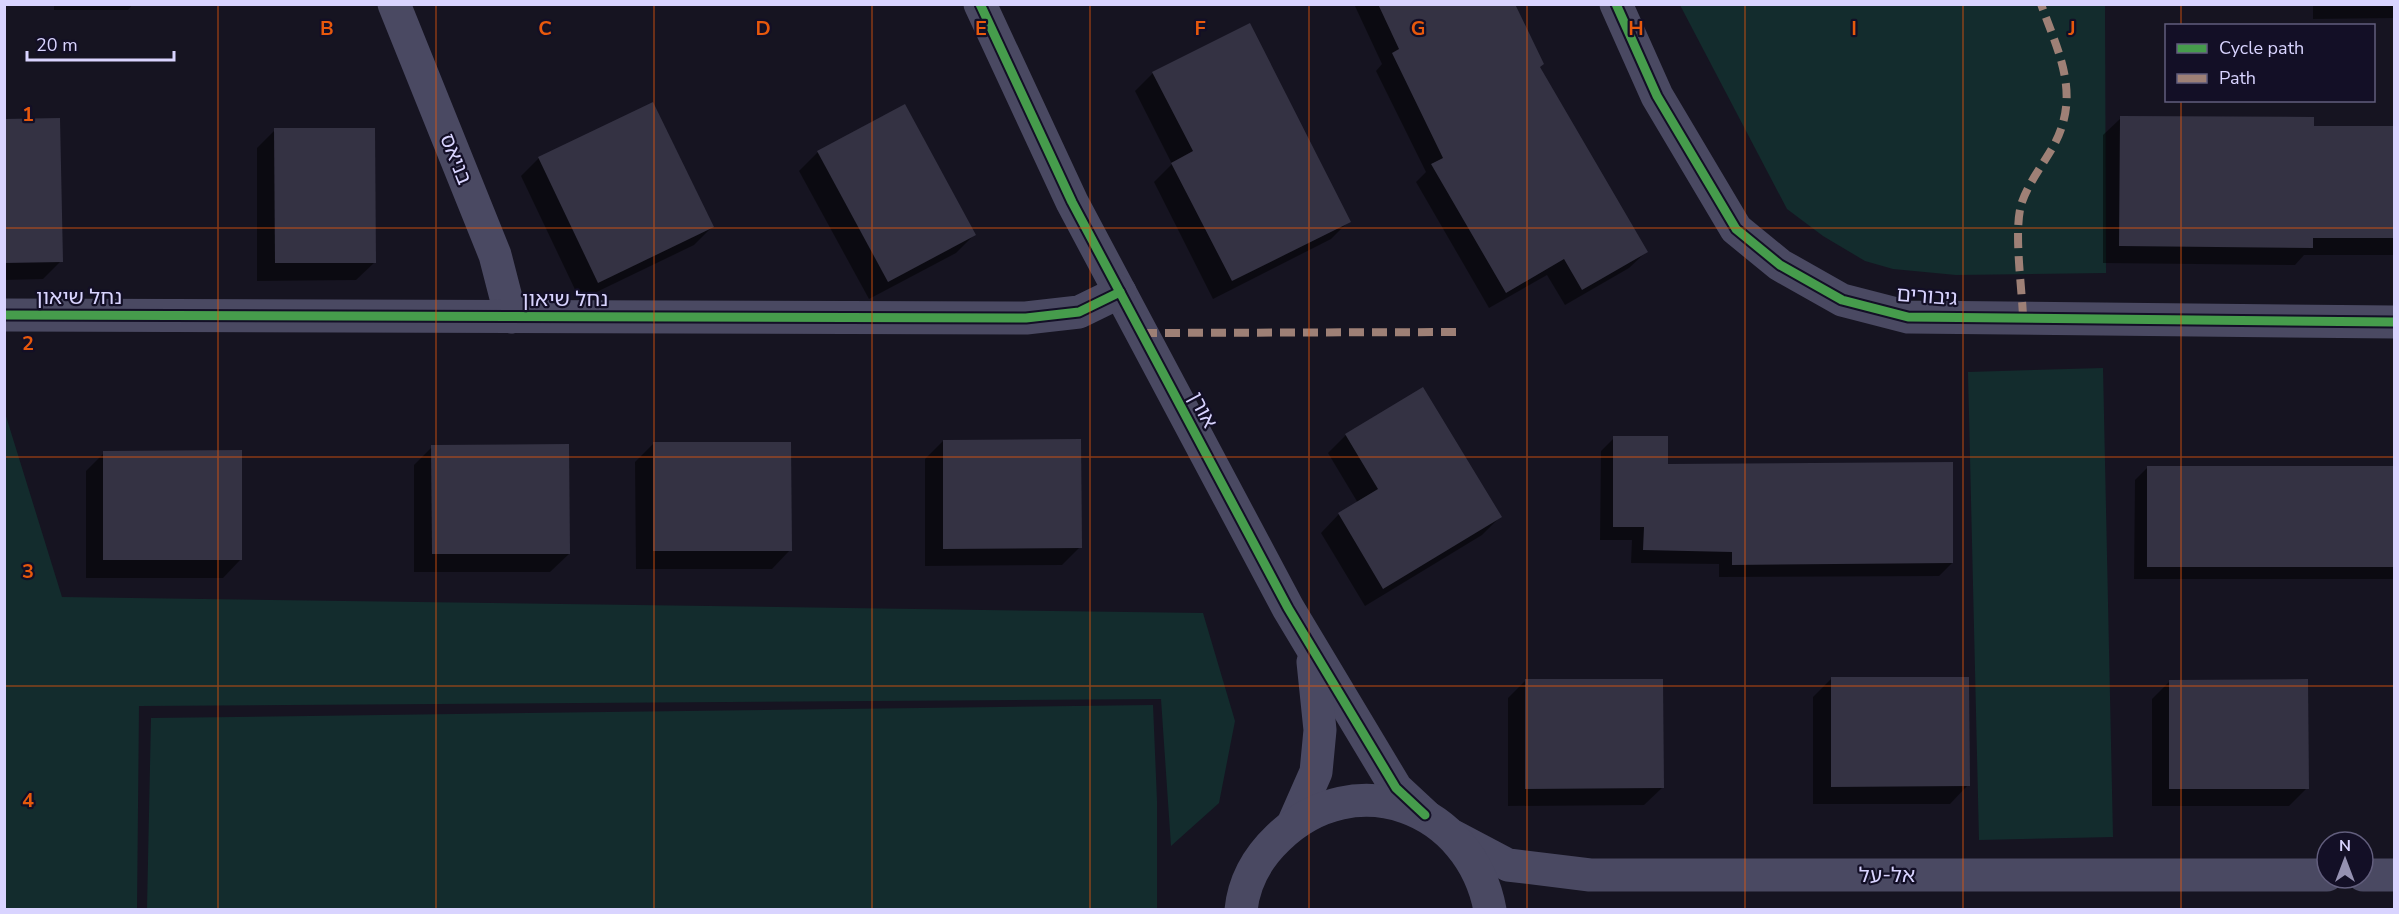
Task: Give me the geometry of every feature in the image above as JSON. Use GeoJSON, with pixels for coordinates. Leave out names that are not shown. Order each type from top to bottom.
{"type":"FeatureCollection","features":[{"type":"Feature","properties":{"kind":"street","name":"בניאס"},"geometry":{"type":"LineString","coordinates":[[394,4],[495,255],[511,317]]}},
{"type":"Feature","properties":{"kind":"street","name":"אורן"},"geometry":{"type":"LineString","coordinates":[[980,4],[1072,202],[1312,651],[1396,788],[1425,815]]}},
{"type":"Feature","properties":{"kind":"street","name":"גיבורים"},"geometry":{"type":"LineString","coordinates":[[1616,4],[1657,96],[1736,229],[1780,265],[1842,300],[1908,317],[2394,322]]}},
{"type":"Feature","properties":{"kind":"street","name":"נחל שיאון"},"geometry":{"type":"LineString","coordinates":[[4,315],[1026,318],[1079,312],[1120,292]]}},
{"type":"Feature","properties":{"kind":"street","name":"אורן"},"geometry":{"type":"LineString","coordinates":[[1294,822],[1316,772],[1320,730],[1312,651]]}},
{"type":"Feature","properties":{"kind":"street"},"geometry":{"type":"LineString","coordinates":[[1241,909],[1244,890],[1263,852],[1294,822],[1332,804],[1360,800],[1389,802],[1425,815],[1455,837],[1473,860],[1486,887],[1490,909]]}},
{"type":"Feature","properties":{"kind":"street","name":"אל-על"},"geometry":{"type":"LineString","coordinates":[[1455,837],[1508,865],[1590,874],[2315,875]]}},
{"type":"Feature","properties":{"kind":"street"},"geometry":{"type":"LineString","coordinates":[[2375,875],[2394,875]]}},
{"type":"Feature","properties":{"kind":"green space"},"geometry":{"type":"Polygon","coordinates":[[[1680,5],[2105,5],[2106,273],[1956,275],[1893,269],[1865,261],[1823,236],[1787,209],[1680,5]]]}},
{"type":"Feature","properties":{"kind":"green space"},"geometry":{"type":"Polygon","coordinates":[[[2103,368],[2113,837],[1979,840],[1968,372],[2103,368]]]}},
{"type":"Feature","properties":{"kind":"green space"},"geometry":{"type":"Polygon","coordinates":[[[5,413],[62,597],[1203,613],[1235,721],[1219,803],[1171,846],[1161,699],[139,706],[137,909],[5,909],[5,413]]]}},
{"type":"Feature","properties":{"kind":"green space"},"geometry":{"type":"Polygon","coordinates":[[[1153,705],[1157,801],[1157,909],[147,909],[151,718],[1153,705]]]}},
{"type":"Feature","properties":{"kind":"building"},"geometry":{"type":"Polygon","coordinates":[[[1378,4],[1515,4],[1544,64],[1540,67],[1648,252],[1582,290],[1564,259],[1506,293],[1431,164],[1443,158],[1392,53],[1399,49],[1378,4]]]}},
{"type":"Feature","properties":{"kind":"building"},"geometry":{"type":"Polygon","coordinates":[[[1250,23],[1351,222],[1232,281],[1171,163],[1193,151],[1152,72],[1250,23]]]}},
{"type":"Feature","properties":{"kind":"building"},"geometry":{"type":"Polygon","coordinates":[[[653,102],[714,227],[598,283],[538,157],[653,102]]]}},
{"type":"Feature","properties":{"kind":"building"},"geometry":{"type":"Polygon","coordinates":[[[905,104],[976,235],[888,282],[817,151],[905,104]]]}},
{"type":"Feature","properties":{"kind":"building"},"geometry":{"type":"Polygon","coordinates":[[[2120,116],[2314,117],[2314,126],[2394,126],[2394,238],[2313,238],[2313,248],[2119,246],[2120,116]]]}},
{"type":"Feature","properties":{"kind":"building"},"geometry":{"type":"Polygon","coordinates":[[[60,118],[63,262],[4,263],[4,119],[60,118]]]}},
{"type":"Feature","properties":{"kind":"building"},"geometry":{"type":"Polygon","coordinates":[[[274,128],[375,128],[376,263],[275,263],[274,128]]]}},
{"type":"Feature","properties":{"kind":"building"},"geometry":{"type":"Polygon","coordinates":[[[1423,387],[1502,517],[1383,589],[1338,513],[1378,489],[1345,434],[1423,387]]]}},
{"type":"Feature","properties":{"kind":"building"},"geometry":{"type":"Polygon","coordinates":[[[1613,436],[1668,436],[1668,464],[1953,462],[1953,563],[1732,565],[1732,552],[1643,550],[1644,527],[1613,527],[1613,436]]]}},
{"type":"Feature","properties":{"kind":"building"},"geometry":{"type":"Polygon","coordinates":[[[1081,439],[1082,548],[943,549],[943,440],[1081,439]]]}},
{"type":"Feature","properties":{"kind":"building"},"geometry":{"type":"Polygon","coordinates":[[[653,442],[791,442],[792,551],[653,551],[653,442]]]}},
{"type":"Feature","properties":{"kind":"building"},"geometry":{"type":"Polygon","coordinates":[[[569,444],[570,554],[432,554],[431,445],[569,444]]]}},
{"type":"Feature","properties":{"kind":"building"},"geometry":{"type":"Polygon","coordinates":[[[242,450],[242,560],[103,560],[103,451],[242,450]]]}},
{"type":"Feature","properties":{"kind":"building"},"geometry":{"type":"Polygon","coordinates":[[[2147,466],[2394,466],[2394,567],[2147,567],[2147,466]]]}},
{"type":"Feature","properties":{"kind":"building"},"geometry":{"type":"Polygon","coordinates":[[[1831,677],[1969,677],[1970,786],[1831,787],[1831,677]]]}},
{"type":"Feature","properties":{"kind":"building"},"geometry":{"type":"Polygon","coordinates":[[[1525,679],[1663,679],[1664,788],[1525,789],[1525,679]]]}},
{"type":"Feature","properties":{"kind":"building"},"geometry":{"type":"Polygon","coordinates":[[[2308,679],[2309,789],[2169,789],[2169,680],[2308,679]]]}},
{"type":"Feature","properties":{"kind":"marked path"},"geometry":{"type":"LineString","coordinates":[[2023,317],[2018,242],[2019,213],[2029,187],[2054,145],[2066,108],[2066,91],[2060,57],[2041,4]]}},
{"type":"Feature","properties":{"kind":"marked path"},"geometry":{"type":"LineString","coordinates":[[1142,333],[1460,332]]}},
{"type":"Feature","properties":{"kind":"cycle path"},"geometry":{"type":"LineString","coordinates":[[980,4],[1072,202],[1288,608],[1396,788],[1425,815]]}},
{"type":"Feature","properties":{"kind":"cycle path"},"geometry":{"type":"LineString","coordinates":[[1616,4],[1657,96],[1736,229],[1780,265],[1842,300],[1908,317],[2394,322]]}},
{"type":"Feature","properties":{"kind":"cycle path"},"geometry":{"type":"LineString","coordinates":[[4,315],[1026,318],[1079,312],[1120,292]]}}]}
